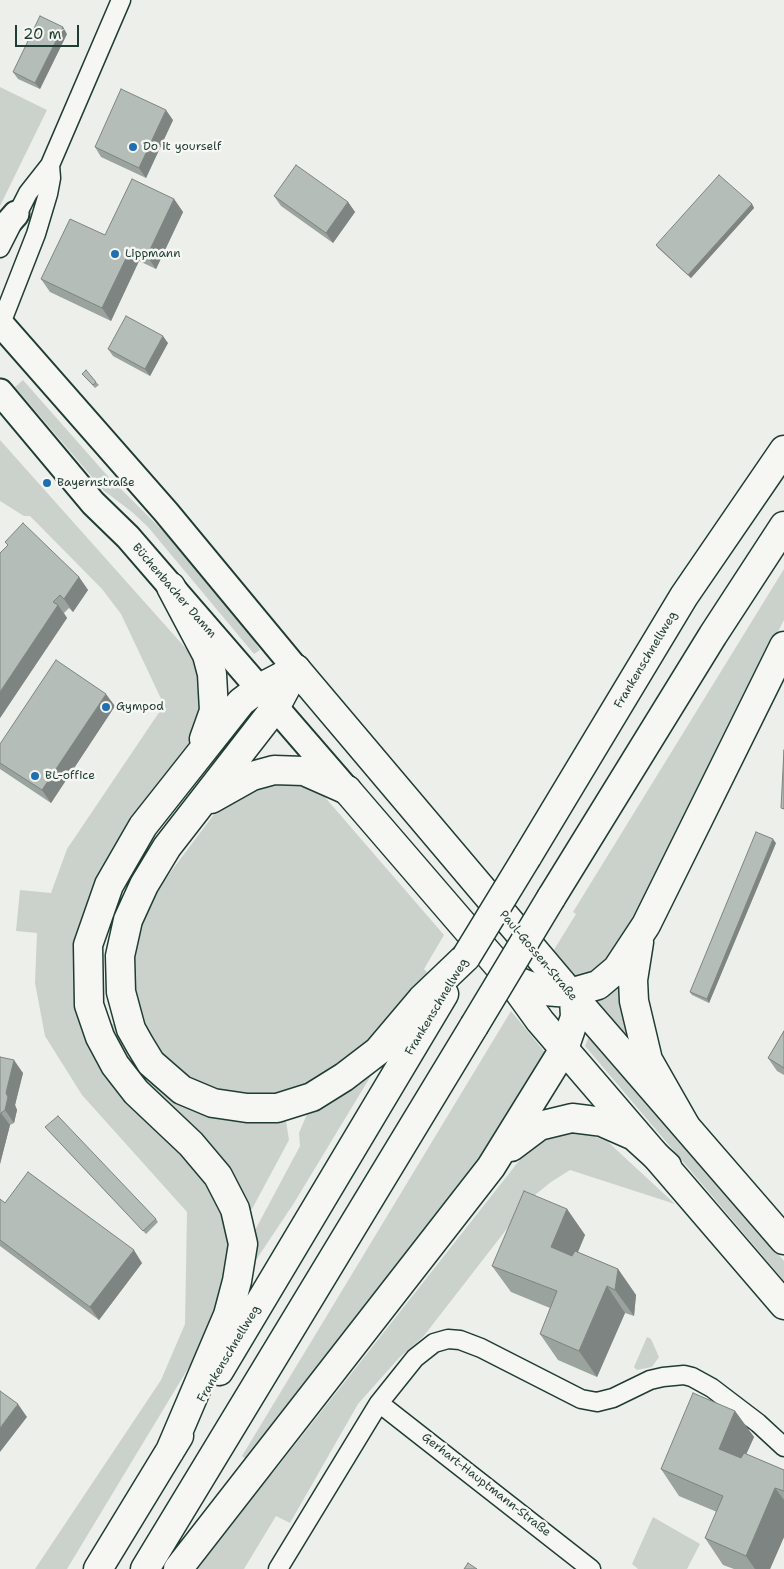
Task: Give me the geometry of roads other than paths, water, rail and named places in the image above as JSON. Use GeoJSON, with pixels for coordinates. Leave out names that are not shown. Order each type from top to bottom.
{"type":"FeatureCollection","features":[{"type":"Feature","properties":{"kind":"main road"},"geometry":{"type":"LineString","coordinates":[[0,325],[166,512],[296,669],[266,699],[197,808],[167,847],[144,885],[128,920],[120,956],[121,992],[131,1029],[151,1064],[182,1090],[213,1104],[247,1108],[278,1108],[312,1097],[344,1077],[378,1051],[422,999],[466,957]]}},
{"type":"Feature","properties":{"kind":"main road","name":"Büchenbacher Damm"},"geometry":{"type":"LineString","coordinates":[[0,392],[93,503],[128,538],[347,790]]}},
{"type":"Feature","properties":{"kind":"main road","name":"Frankenschnellweg"},"geometry":{"type":"LineString","coordinates":[[98,1569],[303,1234],[466,957],[684,596],[784,450]]}},
{"type":"Feature","properties":{"kind":"main road"},"geometry":{"type":"LineString","coordinates":[[145,1569],[551,898],[713,634],[784,526]]}},
{"type":"Feature","properties":{"kind":"main road"},"geometry":{"type":"LineString","coordinates":[[171,587],[207,655],[212,674],[214,711],[200,751]]}},
{"type":"Feature","properties":{"kind":"main road"},"geometry":{"type":"LineString","coordinates":[[510,978],[544,991],[572,995],[608,978],[617,970],[646,925],[784,646]]}},
{"type":"Feature","properties":{"kind":"main road","name":"Paul-Gossen-Straße"},"geometry":{"type":"LineString","coordinates":[[296,669],[572,995],[784,1240]]}},
{"type":"Feature","properties":{"kind":"main road"},"geometry":{"type":"LineString","coordinates":[[170,1451],[228,1315],[237,1281],[243,1244],[235,1209],[218,1176],[190,1144],[136,1092],[115,1065],[100,1037],[90,1005],[88,945],[109,885],[132,843],[200,751],[241,702],[266,699]]}},
{"type":"Feature","properties":{"kind":"main road"},"geometry":{"type":"LineString","coordinates":[[197,808],[252,776],[274,770],[304,771],[347,790],[510,978],[540,1021],[667,1166],[784,1305]]}},
{"type":"Feature","properties":{"kind":"main road"},"geometry":{"type":"LineString","coordinates":[[646,925],[635,961],[634,1001],[648,1060],[686,1125]]}},
{"type":"Feature","properties":{"kind":"main road"},"geometry":{"type":"LineString","coordinates":[[178,1569],[491,1167],[564,1049],[575,1017],[572,995]]}},
{"type":"Feature","properties":{"kind":"main road"},"geometry":{"type":"LineString","coordinates":[[491,1167],[525,1135],[539,1126],[572,1118],[602,1122],[620,1128],[634,1136],[667,1166]]}},
{"type":"Feature","properties":{"kind":"street"},"geometry":{"type":"LineString","coordinates":[[0,248],[8,223],[38,179],[50,165],[121,0]]}},
{"type":"Feature","properties":{"kind":"street"},"geometry":{"type":"LineString","coordinates":[[0,325],[43,210],[51,178],[50,165]]}},
{"type":"Feature","properties":{"kind":"street"},"geometry":{"type":"LineString","coordinates":[[278,1569],[379,1403],[415,1358],[434,1343],[460,1340],[481,1348],[581,1399],[597,1402],[613,1398],[650,1380],[684,1375],[712,1388],[758,1423],[784,1447]]}},
{"type":"Feature","properties":{"kind":"street","name":"Gerhart-Hauptmann-Straße"},"geometry":{"type":"LineString","coordinates":[[379,1403],[591,1569]]}},
{"type":"Feature","properties":{"kind":"place","name":"Do it yourself"},"geometry":{"type":"Point","coordinates":[133,147]}},
{"type":"Feature","properties":{"kind":"place","name":"Lippmann"},"geometry":{"type":"Point","coordinates":[115,254]}},
{"type":"Feature","properties":{"kind":"place","name":"Bayernstraße"},"geometry":{"type":"Point","coordinates":[47,483]}},
{"type":"Feature","properties":{"kind":"place","name":"Gympod"},"geometry":{"type":"Point","coordinates":[106,707]}},
{"type":"Feature","properties":{"kind":"place","name":"BL-office"},"geometry":{"type":"Point","coordinates":[35,776]}}]}
